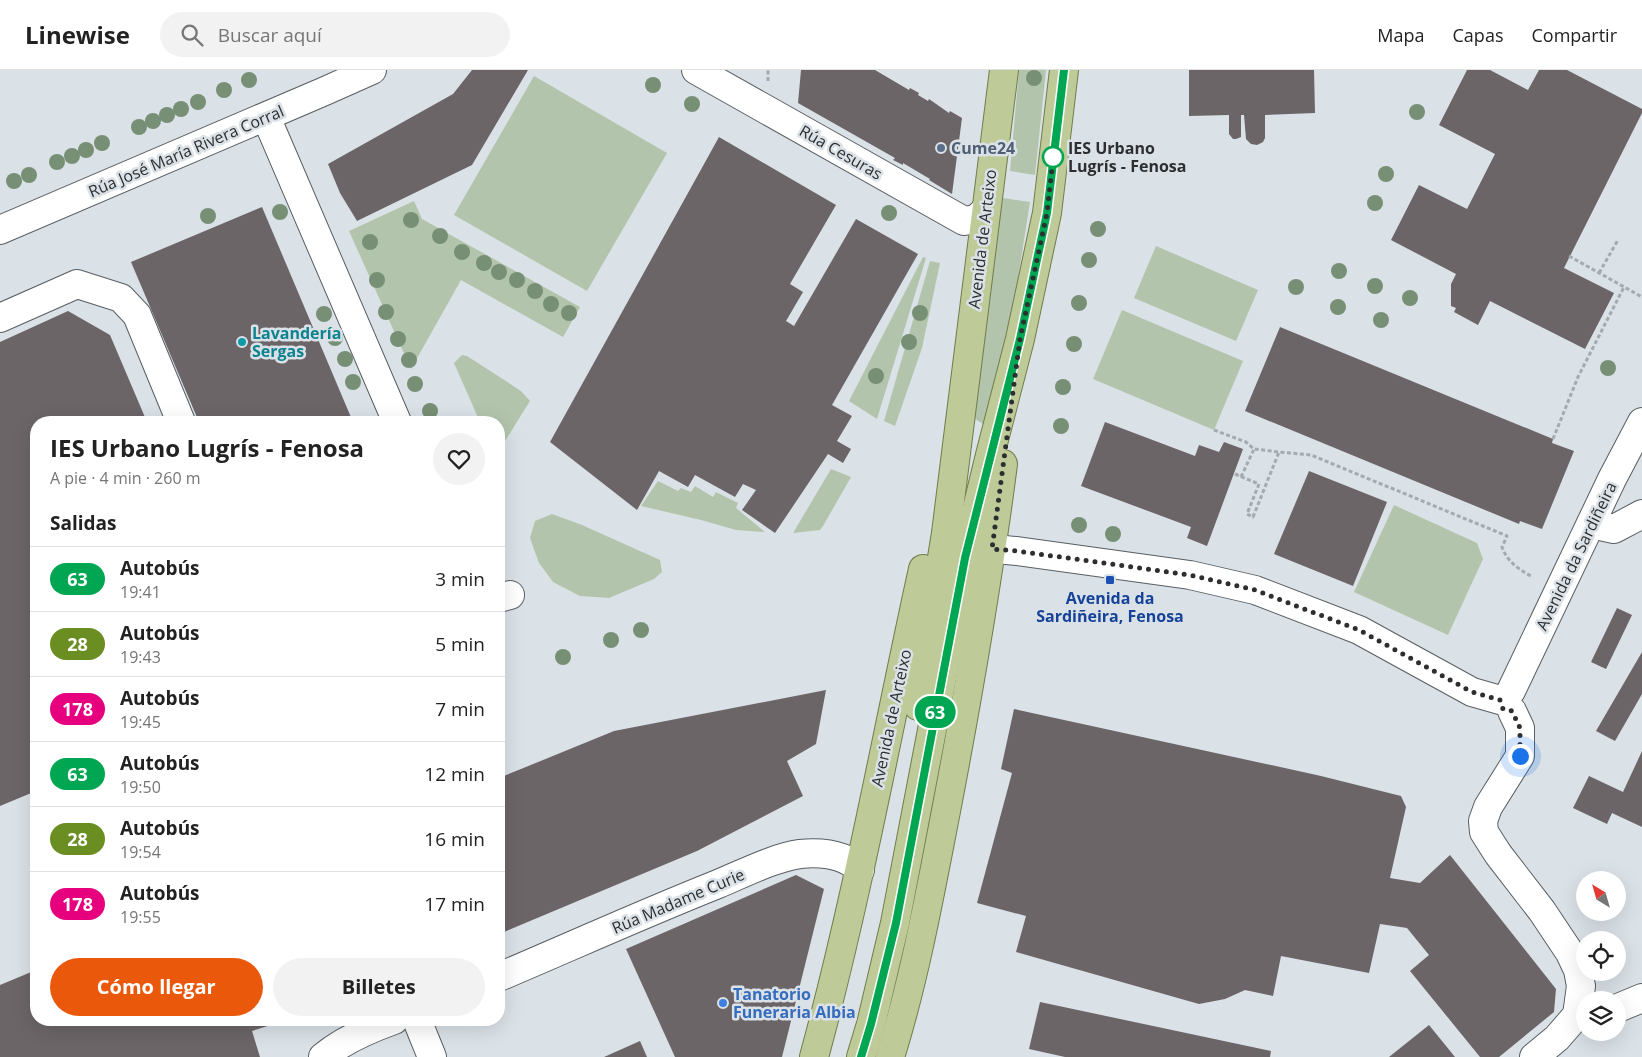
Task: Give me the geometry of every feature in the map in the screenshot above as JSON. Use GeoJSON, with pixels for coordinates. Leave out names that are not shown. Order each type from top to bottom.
{"type":"FeatureCollection","features":[{"type":"Feature","properties":{"kind":"main road","name":"Avenida de Arteixo"},"geometry":{"type":"LineString","coordinates":[[844,1057],[855,1021],[878,918],[916,718],[946,533],[1004,70]]}},
{"type":"Feature","properties":{"kind":"main road"},"geometry":{"type":"LineString","coordinates":[[861,1057],[896,923],[972,526],[1020,339],[1047,213],[1064,70]]}},
{"type":"Feature","properties":{"kind":"main road"},"geometry":{"type":"LineString","coordinates":[[890,1057],[931,892],[965,712],[992,549],[1020,339]]}},
{"type":"Feature","properties":{"kind":"main road","name":"Avenida de Arteixo"},"geometry":{"type":"LineString","coordinates":[[814,1057],[831,996],[860,870],[900,674],[965,377]]}},
{"type":"Feature","properties":{"kind":"street","name":"Rúa José María Rivera Corral"},"geometry":{"type":"LineString","coordinates":[[0,230],[372,70]]}},
{"type":"Feature","properties":{"kind":"street","name":"Rúa Cesuras"},"geometry":{"type":"LineString","coordinates":[[696,70],[964,221],[976,219],[985,210]]}},
{"type":"Feature","properties":{"kind":"street"},"geometry":{"type":"LineString","coordinates":[[266,117],[394,416]]}},
{"type":"Feature","properties":{"kind":"street"},"geometry":{"type":"LineString","coordinates":[[0,318],[77,284],[121,298],[137,315],[179,416]]}},
{"type":"Feature","properties":{"kind":"street","name":"Avenida da Sardiñeira"},"geometry":{"type":"LineString","coordinates":[[1508,701],[1591,524],[1642,422]]}},
{"type":"Feature","properties":{"kind":"street"},"geometry":{"type":"LineString","coordinates":[[1591,524],[1614,529],[1642,514]]}},
{"type":"Feature","properties":{"kind":"street"},"geometry":{"type":"LineString","coordinates":[[932,730],[946,710],[950,698],[983,557],[992,549],[1190,575],[1255,590],[1359,630],[1472,692],[1508,701],[1520,728],[1520,756],[1488,807],[1483,821],[1484,832],[1498,854],[1542,911],[1570,953],[1578,970],[1582,991]]}},
{"type":"Feature","properties":{"kind":"street","name":"Rúa Madame Curie"},"geometry":{"type":"LineString","coordinates":[[505,974],[693,894],[778,860],[798,854],[827,854],[849,860],[860,870]]}},
{"type":"Feature","properties":{"kind":"street"},"geometry":{"type":"LineString","coordinates":[[1626,1005],[1642,998]]}},
{"type":"Feature","properties":{"kind":"street"},"geometry":{"type":"LineString","coordinates":[[1534,1057],[1576,1020]]}},
{"type":"Feature","properties":{"kind":"street"},"geometry":{"type":"LineString","coordinates":[[323,1057],[334,1047],[378,1026]]}},
{"type":"Feature","properties":{"kind":"street"},"geometry":{"type":"LineString","coordinates":[[419,1026],[432,1057]]}},
{"type":"Feature","properties":{"kind":"path"},"geometry":{"type":"LineString","coordinates":[[1599,273],[1618,240]]}},
{"type":"Feature","properties":{"kind":"path"},"geometry":{"type":"LineString","coordinates":[[1570,256],[1642,297]]}},
{"type":"Feature","properties":{"kind":"path"},"geometry":{"type":"LineString","coordinates":[[1553,439],[1578,377],[1624,287]]}},
{"type":"Feature","properties":{"kind":"path"},"geometry":{"type":"LineString","coordinates":[[1214,430],[1246,442],[1254,449],[1311,455],[1507,536],[1502,547],[1506,557],[1519,570],[1531,576]]}},
{"type":"Feature","properties":{"kind":"path"},"geometry":{"type":"LineString","coordinates":[[1241,477],[1254,449]]}},
{"type":"Feature","properties":{"kind":"path"},"geometry":{"type":"LineString","coordinates":[[1235,474],[1259,484],[1247,514],[1253,517],[1279,452]]}},
{"type":"Feature","properties":{"kind":"green space"},"geometry":{"type":"Polygon","coordinates":[[[1019,70],[1046,70],[1035,175],[1010,171],[1019,70]]]}},
{"type":"Feature","properties":{"kind":"green space"},"geometry":{"type":"Polygon","coordinates":[[[534,76],[667,153],[587,291],[454,215],[534,76]]]}},
{"type":"Feature","properties":{"kind":"green space"},"geometry":{"type":"Polygon","coordinates":[[[1003,198],[1030,202],[1014,304],[989,422],[983,424],[972,417],[970,410],[1003,198]]]}},
{"type":"Feature","properties":{"kind":"green space"},"geometry":{"type":"Polygon","coordinates":[[[414,201],[422,219],[580,307],[563,337],[461,280],[411,369],[349,231],[414,201]]]}},
{"type":"Feature","properties":{"kind":"green space"},"geometry":{"type":"Polygon","coordinates":[[[1156,246],[1258,290],[1236,341],[1134,298],[1156,246]]]}},
{"type":"Feature","properties":{"kind":"green space"},"geometry":{"type":"Polygon","coordinates":[[[923,257],[926,258],[877,419],[849,401],[923,257]]]}},
{"type":"Feature","properties":{"kind":"green space"},"geometry":{"type":"Polygon","coordinates":[[[930,261],[940,263],[922,348],[895,426],[884,421],[930,261]]]}},
{"type":"Feature","properties":{"kind":"green space"},"geometry":{"type":"Polygon","coordinates":[[[1122,310],[1243,361],[1214,430],[1093,379],[1122,310]]]}},
{"type":"Feature","properties":{"kind":"green space"},"geometry":{"type":"Polygon","coordinates":[[[462,355],[467,356],[521,391],[530,401],[505,441],[505,416],[477,416],[454,363],[462,355]]]}},
{"type":"Feature","properties":{"kind":"green space"},"geometry":{"type":"Polygon","coordinates":[[[831,469],[851,477],[823,526],[820,530],[793,533],[831,469]]]}},
{"type":"Feature","properties":{"kind":"green space"},"geometry":{"type":"Polygon","coordinates":[[[658,481],[678,491],[681,488],[691,492],[695,486],[713,497],[716,492],[738,503],[736,508],[765,532],[736,530],[641,506],[658,481]]]}},
{"type":"Feature","properties":{"kind":"green space"},"geometry":{"type":"Polygon","coordinates":[[[1394,505],[1477,543],[1483,559],[1448,635],[1354,592],[1394,505]]]}},
{"type":"Feature","properties":{"kind":"green space"},"geometry":{"type":"Polygon","coordinates":[[[552,514],[582,525],[660,560],[662,572],[654,579],[609,598],[580,596],[553,582],[539,563],[530,538],[535,521],[552,514]]]}},
{"type":"Feature","properties":{"kind":"building"},"geometry":{"type":"Polygon","coordinates":[[[472,70],[528,70],[472,165],[357,221],[340,193],[328,164],[453,94],[472,70]]]}},
{"type":"Feature","properties":{"kind":"building"},"geometry":{"type":"Polygon","coordinates":[[[801,70],[875,70],[909,90],[910,88],[919,93],[918,95],[928,101],[929,99],[949,113],[950,111],[962,118],[952,194],[903,163],[903,165],[893,160],[895,158],[798,103],[801,70]]]}},
{"type":"Feature","properties":{"kind":"building"},"geometry":{"type":"Polygon","coordinates":[[[1189,70],[1314,70],[1315,113],[1265,115],[1265,138],[1263,142],[1257,145],[1251,144],[1246,139],[1244,115],[1241,115],[1241,137],[1233,139],[1229,134],[1229,115],[1189,116],[1189,70]]]}},
{"type":"Feature","properties":{"kind":"building"},"geometry":{"type":"Polygon","coordinates":[[[1467,70],[1490,70],[1528,90],[1539,70],[1567,70],[1642,109],[1642,113],[1564,268],[1614,293],[1585,349],[1490,301],[1478,325],[1454,312],[1456,308],[1451,306],[1451,284],[1456,274],[1391,240],[1419,185],[1467,209],[1495,154],[1439,125],[1467,70]]]}},
{"type":"Feature","properties":{"kind":"building"},"geometry":{"type":"Polygon","coordinates":[[[719,137],[836,205],[790,284],[803,292],[786,321],[794,326],[856,219],[918,254],[832,405],[852,416],[837,441],[851,449],[843,463],[828,454],[775,533],[742,510],[756,490],[743,484],[735,497],[695,475],[688,487],[659,471],[637,510],[550,442],[719,137]]]}},
{"type":"Feature","properties":{"kind":"building","name":"Lavandería Sergas"},"geometry":{"type":"Polygon","coordinates":[[[262,207],[350,416],[196,416],[131,262],[262,207]]]}},
{"type":"Feature","properties":{"kind":"building"},"geometry":{"type":"Polygon","coordinates":[[[68,311],[110,335],[144,416],[30,416],[30,794],[0,806],[0,342],[68,311]]]}},
{"type":"Feature","properties":{"kind":"building"},"geometry":{"type":"Polygon","coordinates":[[[1280,327],[1553,439],[1552,443],[1574,451],[1542,529],[1520,521],[1519,524],[1245,411],[1280,327]]]}},
{"type":"Feature","properties":{"kind":"building"},"geometry":{"type":"Polygon","coordinates":[[[1105,422],[1195,456],[1199,445],[1219,452],[1224,442],[1243,449],[1207,546],[1187,538],[1191,527],[1081,486],[1105,422]]]}},
{"type":"Feature","properties":{"kind":"building"},"geometry":{"type":"Polygon","coordinates":[[[1309,471],[1387,502],[1353,586],[1274,554],[1309,471]]]}},
{"type":"Feature","properties":{"kind":"building"},"geometry":{"type":"Polygon","coordinates":[[[1617,608],[1632,615],[1606,669],[1591,662],[1617,608]]]}},
{"type":"Feature","properties":{"kind":"building"},"geometry":{"type":"Polygon","coordinates":[[[1642,652],[1642,694],[1615,741],[1596,731],[1642,652]]]}},
{"type":"Feature","properties":{"kind":"building"},"geometry":{"type":"Polygon","coordinates":[[[826,690],[816,744],[787,761],[803,796],[697,851],[505,931],[505,776],[614,731],[826,690]]]}},
{"type":"Feature","properties":{"kind":"building"},"geometry":{"type":"Polygon","coordinates":[[[1014,709],[1321,776],[1401,796],[1406,807],[1390,878],[1420,883],[1450,855],[1556,989],[1554,1012],[1499,1057],[1480,1057],[1410,971],[1429,955],[1407,928],[1380,924],[1369,973],[1281,956],[1273,996],[1245,990],[1225,999],[1199,1004],[1016,952],[1026,916],[977,903],[1012,773],[1001,769],[1014,709]]]}},
{"type":"Feature","properties":{"kind":"building"},"geometry":{"type":"Polygon","coordinates":[[[1642,751],[1642,827],[1612,813],[1607,824],[1573,808],[1589,776],[1623,792],[1642,751]]]}},
{"type":"Feature","properties":{"kind":"building","name":"Tanatorio Funeraria Albia"},"geometry":{"type":"Polygon","coordinates":[[[796,875],[824,889],[782,1057],[675,1057],[626,949],[796,875]]]}},
{"type":"Feature","properties":{"kind":"building"},"geometry":{"type":"Polygon","coordinates":[[[30,972],[30,1026],[268,1026],[252,1031],[260,1057],[0,1057],[0,985],[30,972]]]}},
{"type":"Feature","properties":{"kind":"building"},"geometry":{"type":"Polygon","coordinates":[[[1040,1002],[1271,1051],[1270,1057],[1065,1057],[1029,1049],[1040,1002]]]}},
{"type":"Feature","properties":{"kind":"building"},"geometry":{"type":"Polygon","coordinates":[[[1429,1025],[1455,1057],[1389,1057],[1429,1025]]]}},
{"type":"Feature","properties":{"kind":"building"},"geometry":{"type":"Polygon","coordinates":[[[640,1041],[647,1057],[604,1057],[640,1041]]]}},
{"type":"Feature","properties":{"kind":"bus line","name":"63"},"geometry":{"type":"LineString","coordinates":[[861,1057],[896,923],[965,558],[1020,339],[1047,213],[1064,70]]}},
{"type":"Feature","properties":{"kind":"place","name":"Cume24"},"geometry":{"type":"Point","coordinates":[941,148]}},
{"type":"Feature","properties":{"kind":"place","name":"IES Urbano Lugrís - Fenosa"},"geometry":{"type":"Point","coordinates":[1053,157]}},
{"type":"Feature","properties":{"kind":"place","name":"Lavandería Sergas"},"geometry":{"type":"Point","coordinates":[242,342]}},
{"type":"Feature","properties":{"kind":"place","name":"Avenida da Sardiñeira, Fenosa"},"geometry":{"type":"Point","coordinates":[1110,580]}},
{"type":"Feature","properties":{"kind":"place","name":"Tanatorio Funeraria Albia"},"geometry":{"type":"Point","coordinates":[723,1003]}},
{"type":"Feature","properties":{"kind":"route"},"geometry":{"type":"LineString","coordinates":[[1053,157],[1054,151],[1047,213],[1020,339],[992,549],[1190,575],[1255,590],[1359,630],[1472,692],[1500,700],[1503,709],[1509,712],[1512,711],[1520,728],[1520,756]]}}]}
